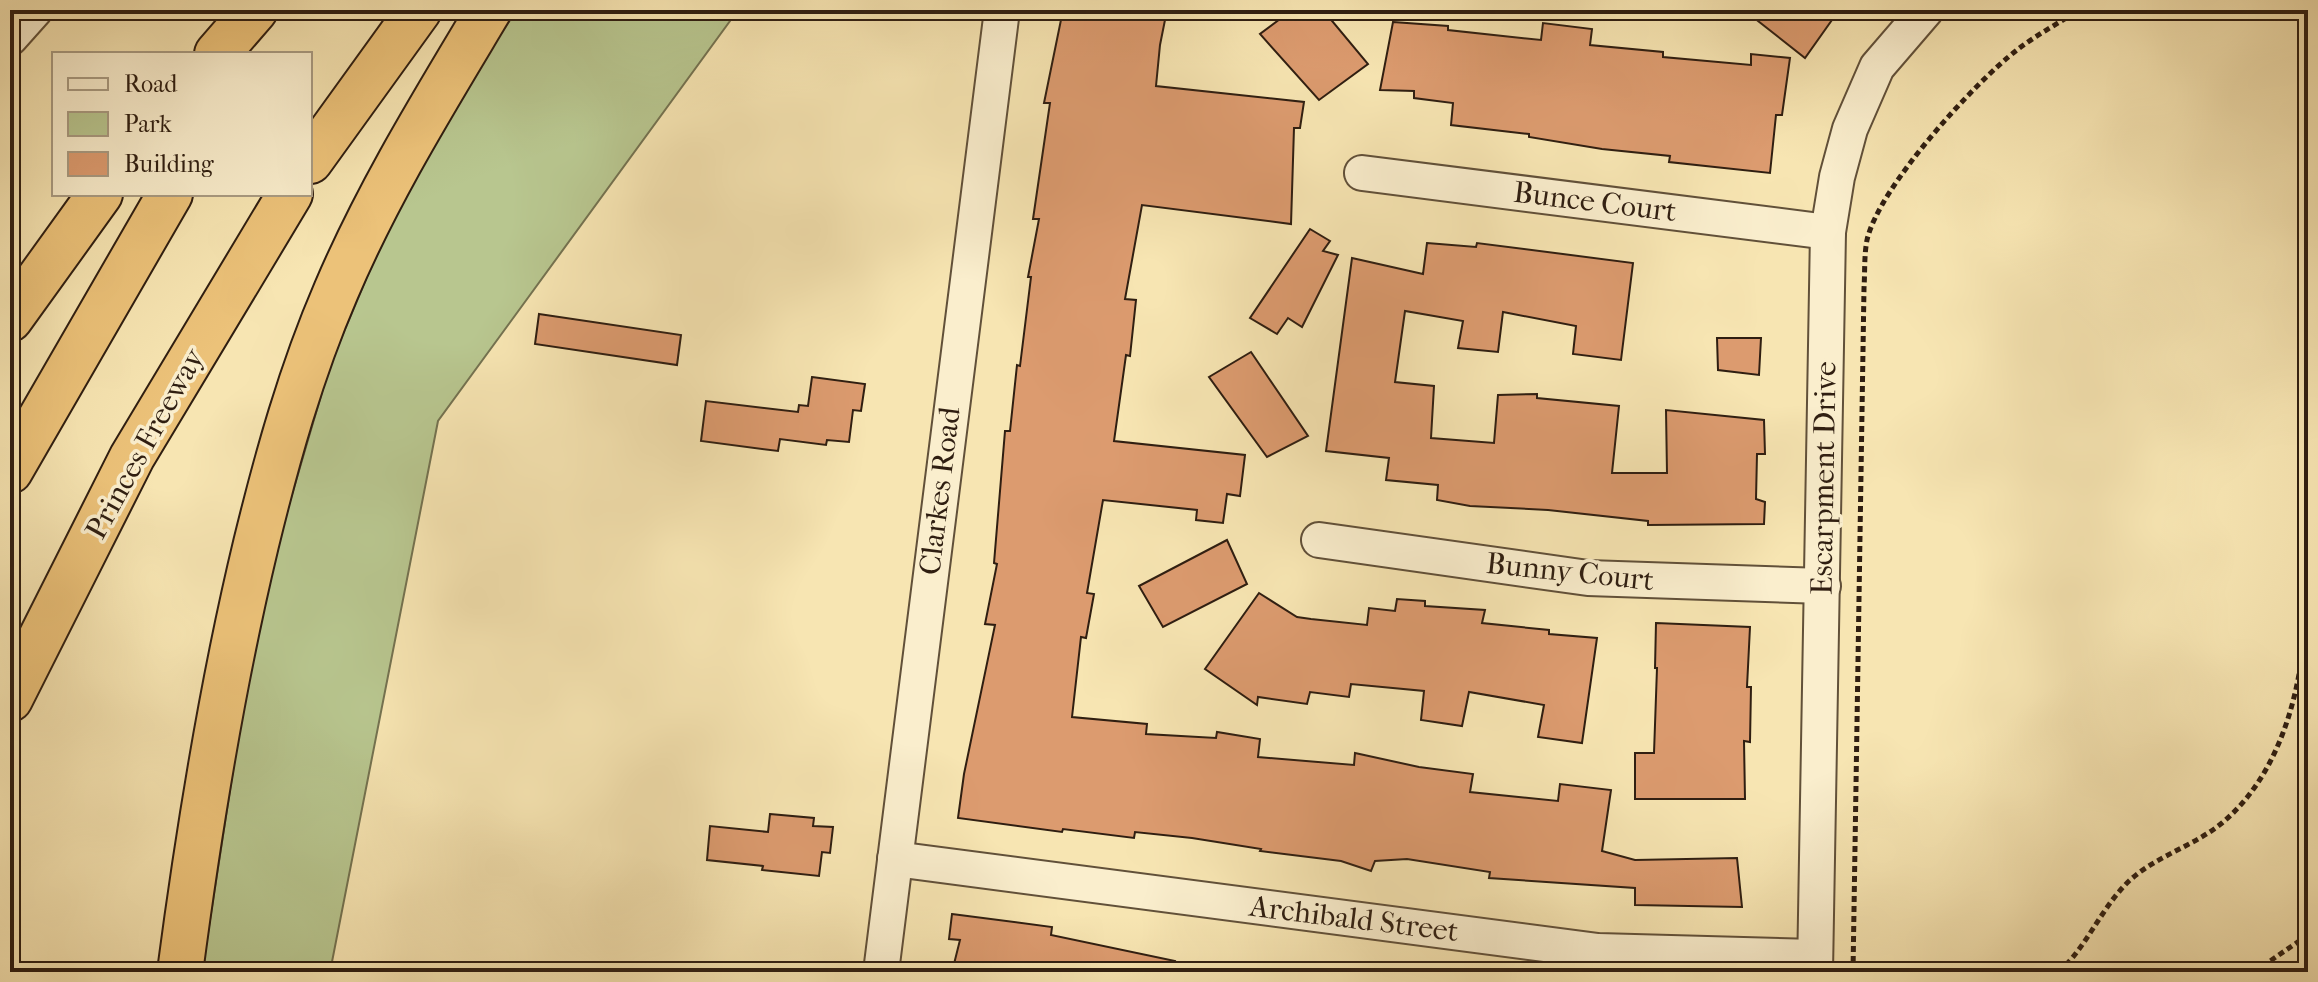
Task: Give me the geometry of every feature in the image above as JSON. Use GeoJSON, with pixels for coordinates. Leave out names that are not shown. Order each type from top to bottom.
{"type":"FeatureCollection","features":[{"type":"Feature","properties":{"kind":"highway"},"geometry":{"type":"LineString","coordinates":[[219,52],[255,10]]}},
{"type":"Feature","properties":{"kind":"highway"},"geometry":{"type":"LineString","coordinates":[[258,52],[284,10]]}},
{"type":"Feature","properties":{"kind":"highway"},"geometry":{"type":"LineString","coordinates":[[312,158],[419,10]]}},
{"type":"Feature","properties":{"kind":"highway"},"geometry":{"type":"LineString","coordinates":[[180,972],[199,826],[235,635],[281,444],[335,292],[401,155],[489,10]]}},
{"type":"Feature","properties":{"kind":"highway"},"geometry":{"type":"LineString","coordinates":[[10,319],[99,196]]}},
{"type":"Feature","properties":{"kind":"highway"},"geometry":{"type":"LineString","coordinates":[[10,471],[169,196]]}},
{"type":"Feature","properties":{"kind":"highway","name":"Princes Freeway"},"geometry":{"type":"LineString","coordinates":[[10,699],[132,457],[289,196]]}},
{"type":"Feature","properties":{"kind":"street"},"geometry":{"type":"LineString","coordinates":[[10,38],[35,10]]}},
{"type":"Feature","properties":{"kind":"street","name":"Clarkes Road"},"geometry":{"type":"LineString","coordinates":[[881,972],[1002,10]]}},
{"type":"Feature","properties":{"kind":"street","name":"Escarpment Drive"},"geometry":{"type":"LineString","coordinates":[[1815,964],[1828,232],[1837,177],[1855,117],[1877,67],[1926,10]]}},
{"type":"Feature","properties":{"kind":"street","name":"Bunce Court"},"geometry":{"type":"LineString","coordinates":[[1362,173],[1828,232]]}},
{"type":"Feature","properties":{"kind":"street","name":"Bunny Court"},"geometry":{"type":"LineString","coordinates":[[1319,540],[1588,578],[1823,586]]}},
{"type":"Feature","properties":{"kind":"street","name":"Archibald Street"},"geometry":{"type":"LineString","coordinates":[[895,859],[1598,951],[1815,964]]}},
{"type":"Feature","properties":{"kind":"path"},"geometry":{"type":"LineString","coordinates":[[1853,972],[1867,240],[1878,210],[1899,176],[1979,85],[2018,49],[2079,10]]}},
{"type":"Feature","properties":{"kind":"path"},"geometry":{"type":"LineString","coordinates":[[2059,972],[2085,941],[2109,901],[2131,879],[2157,860],[2220,825],[2261,779],[2283,732],[2295,696],[2306,615],[2308,554]]}},
{"type":"Feature","properties":{"kind":"path"},"geometry":{"type":"LineString","coordinates":[[2254,972],[2308,935]]}},
{"type":"Feature","properties":{"kind":"green space"},"geometry":{"type":"Polygon","coordinates":[[[517,10],[738,10],[438,421],[330,972],[202,972],[242,712],[269,573],[330,365],[369,272],[418,169],[468,82],[517,10]]]}},
{"type":"Feature","properties":{"kind":"building"},"geometry":{"type":"Polygon","coordinates":[[[1063,10],[1167,10],[1156,86],[1304,102],[1300,128],[1294,128],[1291,224],[1142,205],[1125,299],[1136,300],[1130,356],[1126,355],[1114,441],[1245,455],[1240,496],[1227,494],[1223,523],[1196,520],[1197,510],[1103,500],[1087,593],[1094,594],[1086,638],[1081,637],[1072,717],[1147,724],[1146,734],[1216,738],[1217,732],[1260,739],[1258,757],[1354,765],[1355,753],[1419,767],[1473,774],[1470,792],[1558,801],[1560,784],[1611,790],[1602,851],[1635,860],[1737,858],[1742,907],[1635,905],[1635,888],[1489,878],[1490,872],[1407,859],[1375,861],[1371,871],[1341,861],[1260,851],[1192,838],[1135,832],[1134,838],[1063,829],[1062,832],[958,818],[995,625],[985,624],[997,564],[994,563],[1005,431],[1010,431],[1031,277],[1028,277],[1039,219],[1033,219],[1050,103],[1044,103],[1063,10]]]}},
{"type":"Feature","properties":{"kind":"building"},"geometry":{"type":"Polygon","coordinates":[[[1292,10],[1323,10],[1368,64],[1319,100],[1260,34],[1292,10]]]}},
{"type":"Feature","properties":{"kind":"building"},"geometry":{"type":"Polygon","coordinates":[[[1744,10],[1839,10],[1805,58],[1744,10]]]}},
{"type":"Feature","properties":{"kind":"building"},"geometry":{"type":"Polygon","coordinates":[[[1393,22],[1448,26],[1448,30],[1541,40],[1543,23],[1592,29],[1590,45],[1663,52],[1663,57],[1751,65],[1751,54],[1790,58],[1782,115],[1776,115],[1770,173],[1669,162],[1670,156],[1602,149],[1529,137],[1529,134],[1451,125],[1453,103],[1414,98],[1414,91],[1380,90],[1393,22]]]}},
{"type":"Feature","properties":{"kind":"building"},"geometry":{"type":"Polygon","coordinates":[[[1310,229],[1330,241],[1323,251],[1338,255],[1302,327],[1288,318],[1277,334],[1250,318],[1310,229]]]}},
{"type":"Feature","properties":{"kind":"building"},"geometry":{"type":"Polygon","coordinates":[[[1427,243],[1476,247],[1477,243],[1633,263],[1621,360],[1573,354],[1576,326],[1503,312],[1498,352],[1458,348],[1463,321],[1405,311],[1395,382],[1434,386],[1431,438],[1494,443],[1498,395],[1537,394],[1537,398],[1619,406],[1612,473],[1667,473],[1666,410],[1764,420],[1765,454],[1757,454],[1756,499],[1765,502],[1764,524],[1648,525],[1648,521],[1548,510],[1470,506],[1437,500],[1438,485],[1386,480],[1389,458],[1326,451],[1352,258],[1423,274],[1427,243]]]}},
{"type":"Feature","properties":{"kind":"building"},"geometry":{"type":"Polygon","coordinates":[[[539,314],[681,335],[677,365],[535,344],[539,314]]]}},
{"type":"Feature","properties":{"kind":"building"},"geometry":{"type":"Polygon","coordinates":[[[1717,338],[1761,338],[1759,375],[1718,370],[1717,338]]]}},
{"type":"Feature","properties":{"kind":"building"},"geometry":{"type":"Polygon","coordinates":[[[1251,352],[1308,436],[1267,457],[1209,377],[1251,352]]]}},
{"type":"Feature","properties":{"kind":"building"},"geometry":{"type":"Polygon","coordinates":[[[812,377],[865,384],[861,411],[853,410],[849,442],[827,440],[826,445],[780,439],[778,451],[701,441],[706,401],[798,412],[799,405],[808,406],[812,377]]]}},
{"type":"Feature","properties":{"kind":"building"},"geometry":{"type":"Polygon","coordinates":[[[1227,540],[1247,584],[1163,627],[1139,586],[1227,540]]]}},
{"type":"Feature","properties":{"kind":"building"},"geometry":{"type":"Polygon","coordinates":[[[1259,593],[1297,617],[1311,619],[1367,625],[1369,608],[1395,611],[1397,599],[1425,601],[1425,606],[1485,610],[1482,623],[1597,638],[1582,743],[1538,737],[1544,705],[1469,692],[1462,726],[1421,720],[1424,691],[1351,684],[1349,697],[1310,692],[1307,704],[1258,697],[1257,705],[1205,669],[1259,593]]]}},
{"type":"Feature","properties":{"kind":"building"},"geometry":{"type":"Polygon","coordinates":[[[1656,623],[1750,627],[1747,687],[1751,687],[1750,742],[1744,741],[1745,799],[1635,799],[1635,753],[1654,753],[1656,623]]]}},
{"type":"Feature","properties":{"kind":"building"},"geometry":{"type":"Polygon","coordinates":[[[770,814],[814,818],[813,826],[833,827],[830,853],[822,852],[819,876],[707,860],[710,826],[768,832],[770,814]]]}},
{"type":"Feature","properties":{"kind":"building"},"geometry":{"type":"Polygon","coordinates":[[[952,914],[1052,927],[1051,935],[1175,961],[1173,972],[952,972],[960,940],[949,939],[952,914]]]}}]}
